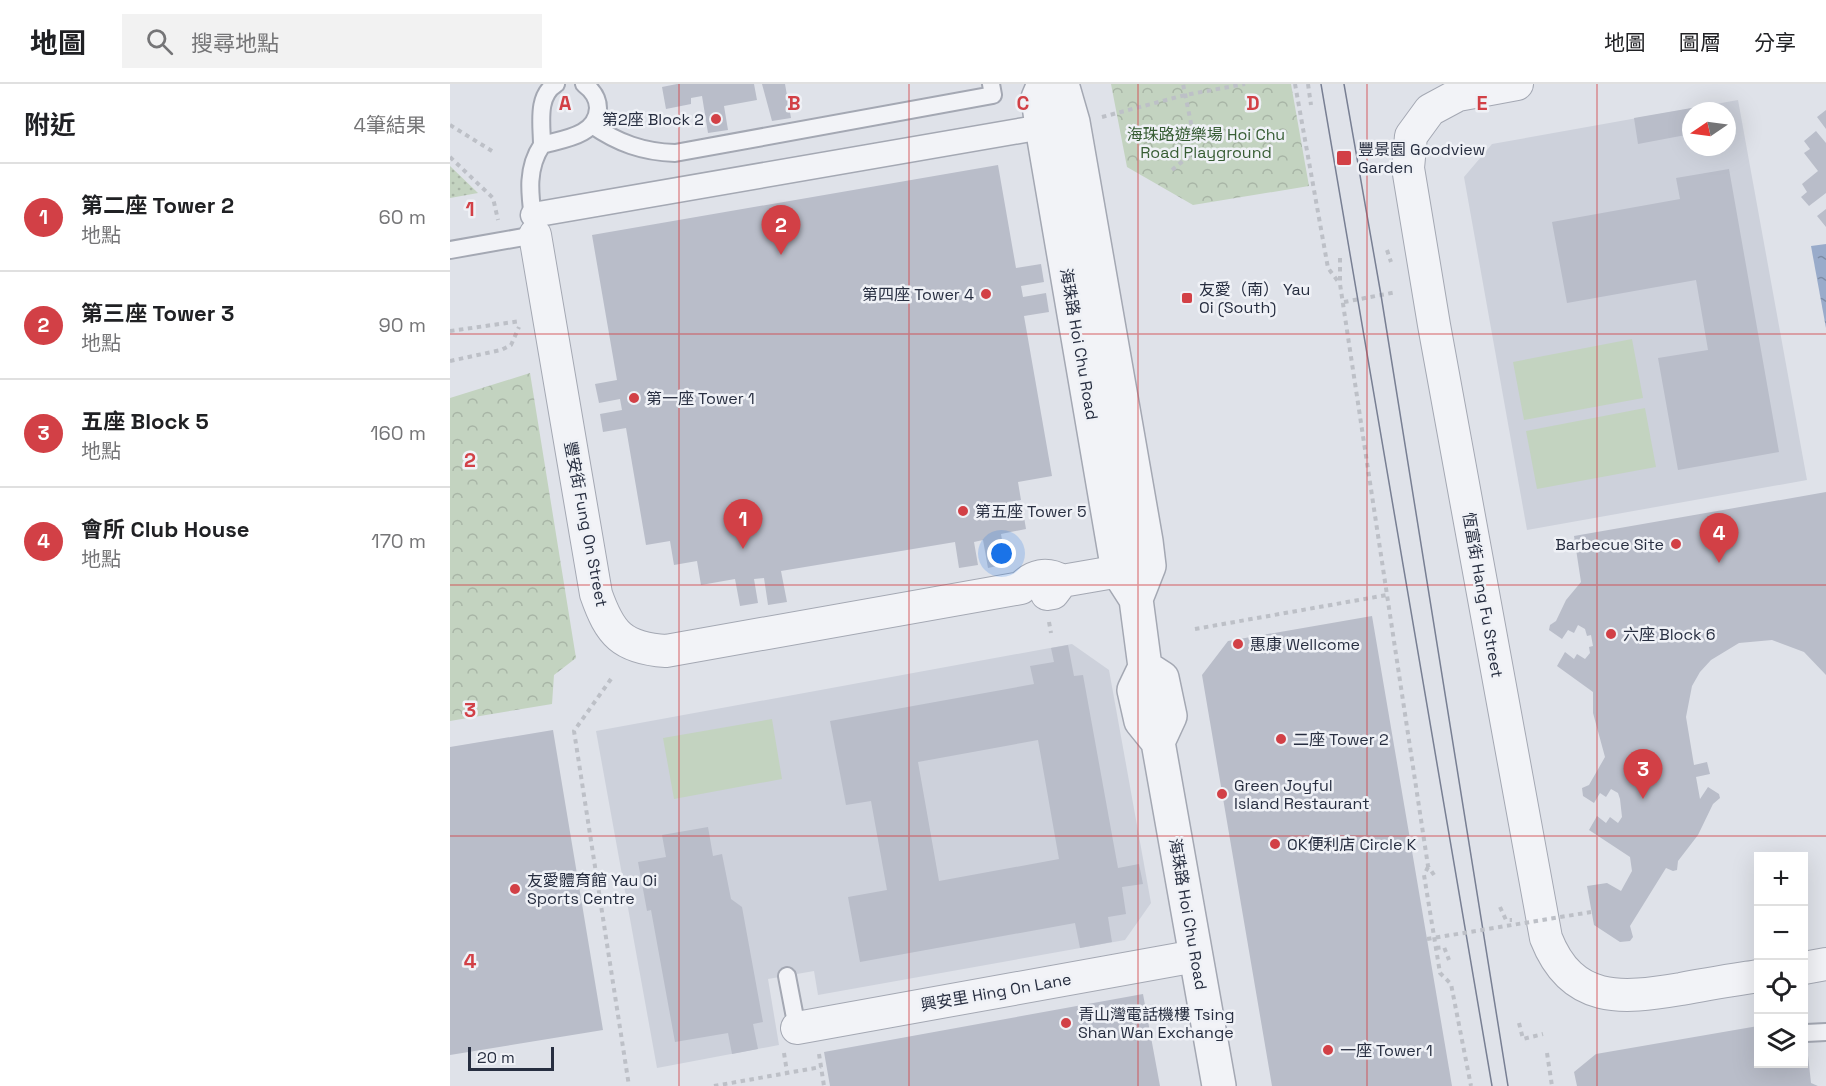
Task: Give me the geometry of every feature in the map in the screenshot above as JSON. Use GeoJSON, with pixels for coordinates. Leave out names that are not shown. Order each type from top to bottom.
{"type":"FeatureCollection","features":[{"type":"Feature","properties":{"kind":"street","name":"海珠路 Hoi Chu Road"},"geometry":{"type":"LineString","coordinates":[[1044,84],[1038,98],[1042,127],[1118,571],[1136,599],[1145,667],[1162,678],[1170,716],[1158,742],[1219,1086]]}},
{"type":"Feature","properties":{"kind":"street","name":"海珠路 Hoi Chu Road"},"geometry":{"type":"LineString","coordinates":[[1062,84],[1073,122],[1103,288],[1149,566],[1136,599]]}},
{"type":"Feature","properties":{"kind":"street","name":"恆富街 Hang Fu Street"},"geometry":{"type":"LineString","coordinates":[[1517,84],[1458,95],[1430,110],[1411,136],[1408,168],[1434,325],[1546,938],[1565,971],[1586,987],[1611,995],[1637,996],[1754,977]]}},
{"type":"Feature","properties":{"kind":"street"},"geometry":{"type":"LineString","coordinates":[[534,225],[1042,127]]}},
{"type":"Feature","properties":{"kind":"street","name":"豐安街 Fung On Street"},"geometry":{"type":"LineString","coordinates":[[534,225],[596,594],[610,628],[621,640],[643,649],[666,651],[1021,588],[1030,578],[1051,574],[1062,581],[1149,566]]}},
{"type":"Feature","properties":{"kind":"street","name":"興安里 Hing On Lane"},"geometry":{"type":"LineString","coordinates":[[807,1038],[1196,956]]}},
{"type":"Feature","properties":{"kind":"street"},"geometry":{"type":"LineString","coordinates":[[1808,967],[1826,964]]}},
{"type":"Feature","properties":{"kind":"lane"},"geometry":{"type":"LineString","coordinates":[[551,85],[542,101],[542,145],[578,135],[592,125],[596,118],[597,102],[594,94],[584,84]]}},
{"type":"Feature","properties":{"kind":"lane"},"geometry":{"type":"LineString","coordinates":[[592,125],[606,135],[640,149],[675,153],[993,95],[991,84]]}},
{"type":"Feature","properties":{"kind":"lane","name":"豐安街 Fung On Street"},"geometry":{"type":"LineString","coordinates":[[534,225],[529,177],[534,156],[542,145]]}},
{"type":"Feature","properties":{"kind":"lane"},"geometry":{"type":"LineString","coordinates":[[450,250],[534,225]]}},
{"type":"Feature","properties":{"kind":"lane"},"geometry":{"type":"LineString","coordinates":[[787,976],[807,1038]]}},
{"type":"Feature","properties":{"kind":"lane"},"geometry":{"type":"LineString","coordinates":[[1808,1033],[1826,1032]]}},
{"type":"Feature","properties":{"kind":"path"},"geometry":{"type":"LineString","coordinates":[[1172,170],[1189,156],[1193,133],[1183,84]]}},
{"type":"Feature","properties":{"kind":"path"},"geometry":{"type":"LineString","coordinates":[[1100,117],[1185,95],[1245,84]]}},
{"type":"Feature","properties":{"kind":"path"},"geometry":{"type":"LineString","coordinates":[[1295,84],[1328,268],[1340,284]]}},
{"type":"Feature","properties":{"kind":"path"},"geometry":{"type":"LineString","coordinates":[[1308,84],[1311,105]]}},
{"type":"Feature","properties":{"kind":"path"},"geometry":{"type":"LineString","coordinates":[[450,125],[492,151]]}},
{"type":"Feature","properties":{"kind":"path"},"geometry":{"type":"LineString","coordinates":[[450,157],[493,198]]}},
{"type":"Feature","properties":{"kind":"path"},"geometry":{"type":"LineString","coordinates":[[1340,258],[1340,284],[1428,866],[1434,875]]}},
{"type":"Feature","properties":{"kind":"path"},"geometry":{"type":"LineString","coordinates":[[1344,302],[1397,292]]}},
{"type":"Feature","properties":{"kind":"path"},"geometry":{"type":"LineString","coordinates":[[450,331],[522,321],[511,345],[501,350],[450,361]]}},
{"type":"Feature","properties":{"kind":"path"},"geometry":{"type":"LineString","coordinates":[[1195,629],[1388,595]]}},
{"type":"Feature","properties":{"kind":"path"},"geometry":{"type":"LineString","coordinates":[[611,679],[574,730],[629,1086]]}},
{"type":"Feature","properties":{"kind":"path"},"geometry":{"type":"LineString","coordinates":[[1428,866],[1424,875],[1440,973],[1451,984],[1471,1086]]}},
{"type":"Feature","properties":{"kind":"path"},"geometry":{"type":"LineString","coordinates":[[1500,907],[1506,920],[1515,919]]}},
{"type":"Feature","properties":{"kind":"path"},"geometry":{"type":"LineString","coordinates":[[1427,939],[1591,912]]}},
{"type":"Feature","properties":{"kind":"path"},"geometry":{"type":"LineString","coordinates":[[1436,948],[1444,947],[1449,960]]}},
{"type":"Feature","properties":{"kind":"path"},"geometry":{"type":"LineString","coordinates":[[1519,1023],[1523,1039],[1543,1034]]}},
{"type":"Feature","properties":{"kind":"path"},"geometry":{"type":"LineString","coordinates":[[807,1038],[821,1067],[825,1086]]}},
{"type":"Feature","properties":{"kind":"path"},"geometry":{"type":"LineString","coordinates":[[1547,1053],[1552,1086]]}},
{"type":"Feature","properties":{"kind":"path"},"geometry":{"type":"LineString","coordinates":[[714,1086],[821,1067]]}},
{"type":"Feature","properties":{"kind":"shaded area"},"geometry":{"type":"Polygon","coordinates":[[[1738,100],[1807,480],[1527,530],[1464,177],[1492,144],[1682,110],[1682,156],[1736,156],[1736,102],[1727,102],[1738,100]]]}},
{"type":"Feature","properties":{"kind":"shaded area"},"geometry":{"type":"Polygon","coordinates":[[[1072,644],[1109,670],[1151,903],[1125,940],[818,995],[814,971],[768,979],[779,1045],[657,1068],[596,731],[1072,644]]]}},
{"type":"Feature","properties":{"kind":"green space","name":"海珠路遊樂場 Hoi Chu Road Playground"},"geometry":{"type":"Polygon","coordinates":[[[1111,84],[1291,84],[1309,186],[1193,205],[1127,167],[1111,84]]]}},
{"type":"Feature","properties":{"kind":"green space"},"geometry":{"type":"Polygon","coordinates":[[[450,166],[478,193],[450,198],[450,166]]]}},
{"type":"Feature","properties":{"kind":"green space"},"geometry":{"type":"Polygon","coordinates":[[[1632,339],[1643,398],[1524,420],[1513,362],[1632,339]]]}},
{"type":"Feature","properties":{"kind":"green space"},"geometry":{"type":"Polygon","coordinates":[[[530,373],[576,658],[554,675],[552,704],[450,721],[450,398],[530,373]]]}},
{"type":"Feature","properties":{"kind":"green space"},"geometry":{"type":"Polygon","coordinates":[[[1645,408],[1656,467],[1537,489],[1526,431],[1645,408]]]}},
{"type":"Feature","properties":{"kind":"green space"},"geometry":{"type":"Polygon","coordinates":[[[772,719],[782,779],[674,799],[663,738],[772,719]]]}},
{"type":"Feature","properties":{"kind":"water"},"geometry":{"type":"Polygon","coordinates":[[[1826,244],[1826,328],[1811,246],[1826,244]]]}},
{"type":"Feature","properties":{"kind":"building","name":"第2座 Block 2"},"geometry":{"type":"Polygon","coordinates":[[[677,84],[754,84],[757,100],[724,106],[728,130],[708,133],[702,96],[691,98],[691,104],[666,109],[662,87],[677,84]]]}},
{"type":"Feature","properties":{"kind":"building"},"geometry":{"type":"Polygon","coordinates":[[[762,84],[785,84],[791,118],[772,121],[762,84]]]}},
{"type":"Feature","properties":{"kind":"building"},"geometry":{"type":"Polygon","coordinates":[[[1682,110],[1682,136],[1638,144],[1634,118],[1682,110]]]}},
{"type":"Feature","properties":{"kind":"building"},"geometry":{"type":"Polygon","coordinates":[[[1826,110],[1826,129],[1817,117],[1826,110]]]}},
{"type":"Feature","properties":{"kind":"building"},"geometry":{"type":"Polygon","coordinates":[[[1816,131],[1826,143],[1826,193],[1809,206],[1801,197],[1807,192],[1802,184],[1818,171],[1804,153],[1810,149],[1804,141],[1816,131]]]}},
{"type":"Feature","properties":{"kind":"building"},"geometry":{"type":"Polygon","coordinates":[[[998,165],[1016,268],[1041,264],[1044,282],[1021,286],[1023,297],[1046,293],[1049,312],[1024,316],[1052,476],[1018,482],[1021,500],[1007,502],[1009,513],[1023,511],[1026,529],[1001,534],[1006,564],[988,568],[983,540],[974,542],[978,565],[959,568],[955,542],[781,571],[787,602],[768,605],[764,578],[754,579],[758,603],[740,606],[735,579],[701,585],[697,561],[674,565],[670,541],[646,545],[626,428],[603,432],[600,414],[622,410],[620,399],[599,403],[595,384],[617,380],[592,235],[998,165]]]}},
{"type":"Feature","properties":{"kind":"building"},"geometry":{"type":"Polygon","coordinates":[[[1729,169],[1779,452],[1678,470],[1658,358],[1708,350],[1696,280],[1567,303],[1552,222],[1680,199],[1676,178],[1729,169]]]}},
{"type":"Feature","properties":{"kind":"building"},"geometry":{"type":"Polygon","coordinates":[[[1826,209],[1826,227],[1817,216],[1826,209]]]}},
{"type":"Feature","properties":{"kind":"building"},"geometry":{"type":"Polygon","coordinates":[[[1826,492],[1826,675],[1804,652],[1772,640],[1739,643],[1711,660],[1700,672],[1692,686],[1686,717],[1694,765],[1707,762],[1710,774],[1696,777],[1700,799],[1708,787],[1719,794],[1720,798],[1713,804],[1698,835],[1678,861],[1677,870],[1666,868],[1630,926],[1633,937],[1630,941],[1620,942],[1594,925],[1587,886],[1607,883],[1621,891],[1632,871],[1630,857],[1589,830],[1597,816],[1606,823],[1610,817],[1618,823],[1622,817],[1620,799],[1618,793],[1611,789],[1606,797],[1600,793],[1594,803],[1583,796],[1582,788],[1589,785],[1605,757],[1593,713],[1593,692],[1557,666],[1565,652],[1574,659],[1577,654],[1585,659],[1590,653],[1589,647],[1593,646],[1591,635],[1587,636],[1585,629],[1578,625],[1574,633],[1568,630],[1562,639],[1549,630],[1566,600],[1581,582],[1574,536],[1826,492]]]}},
{"type":"Feature","properties":{"kind":"building"},"geometry":{"type":"Polygon","coordinates":[[[1372,616],[1452,1086],[1272,1086],[1202,675],[1228,641],[1372,616]]]}},
{"type":"Feature","properties":{"kind":"building"},"geometry":{"type":"Polygon","coordinates":[[[1068,645],[1074,676],[1083,675],[1118,868],[1139,864],[1143,884],[1122,887],[1126,914],[1108,917],[1112,942],[1080,948],[1075,923],[860,962],[848,897],[887,890],[871,801],[846,805],[830,721],[1034,684],[1030,666],[1054,662],[1051,648],[1068,645]],[[1038,740],[918,762],[939,881],[1059,859],[1038,740]]]}},
{"type":"Feature","properties":{"kind":"building","name":"友愛體育館 Yau Oi Sports Centre"},"geometry":{"type":"Polygon","coordinates":[[[553,730],[603,1030],[450,1055],[450,747],[553,730]]]}},
{"type":"Feature","properties":{"kind":"building"},"geometry":{"type":"Polygon","coordinates":[[[708,827],[713,856],[722,854],[731,899],[742,907],[763,1022],[753,1024],[758,1049],[732,1054],[728,1033],[675,1042],[651,910],[647,911],[638,862],[666,857],[662,835],[708,827]]]}},
{"type":"Feature","properties":{"kind":"building","name":"青山灣電話機樓 Tsing Shan Wan Exchange"},"geometry":{"type":"Polygon","coordinates":[[[1143,994],[1160,1086],[830,1086],[824,1052],[1143,994]]]}},
{"type":"Feature","properties":{"kind":"building"},"geometry":{"type":"Polygon","coordinates":[[[1754,1027],[1754,1068],[1808,1068],[1808,1056],[1811,1083],[1818,1086],[1577,1086],[1574,1072],[1596,1054],[1754,1027]]]}},
{"type":"Feature","properties":{"kind":"tram line"},"geometry":{"type":"LineString","coordinates":[[1321,84],[1492,1086]]}},
{"type":"Feature","properties":{"kind":"tram line"},"geometry":{"type":"LineString","coordinates":[[1344,84],[1381,295],[1508,1086]]}},
{"type":"Feature","properties":{"kind":"place","name":"第2座 Block 2"},"geometry":{"type":"Point","coordinates":[716,119]}},
{"type":"Feature","properties":{"kind":"place","name":"豐景園 Goodview Garden"},"geometry":{"type":"Point","coordinates":[1344,158]}},
{"type":"Feature","properties":{"kind":"place","name":"第三座 Tower 3"},"geometry":{"type":"Point","coordinates":[781,255]}},
{"type":"Feature","properties":{"kind":"place","name":"第四座 Tower 4"},"geometry":{"type":"Point","coordinates":[986,294]}},
{"type":"Feature","properties":{"kind":"place","name":"友愛（南） Yau Oi (South)"},"geometry":{"type":"Point","coordinates":[1187,298]}},
{"type":"Feature","properties":{"kind":"place","name":"第一座 Tower 1"},"geometry":{"type":"Point","coordinates":[634,398]}},
{"type":"Feature","properties":{"kind":"place","name":"第五座 Tower 5"},"geometry":{"type":"Point","coordinates":[963,511]}},
{"type":"Feature","properties":{"kind":"place","name":"Barbecue Site"},"geometry":{"type":"Point","coordinates":[1676,544]}},
{"type":"Feature","properties":{"kind":"place","name":"第二座 Tower 2"},"geometry":{"type":"Point","coordinates":[743,549]}},
{"type":"Feature","properties":{"kind":"place","name":"會所 Club House"},"geometry":{"type":"Point","coordinates":[1719,563]}},
{"type":"Feature","properties":{"kind":"place","name":"六座 Block 6"},"geometry":{"type":"Point","coordinates":[1611,634]}},
{"type":"Feature","properties":{"kind":"place","name":"惠康 Wellcome"},"geometry":{"type":"Point","coordinates":[1238,644]}},
{"type":"Feature","properties":{"kind":"place","name":"二座 Tower 2"},"geometry":{"type":"Point","coordinates":[1281,739]}},
{"type":"Feature","properties":{"kind":"place","name":"Green Joyful Island Restaurant"},"geometry":{"type":"Point","coordinates":[1222,794]}},
{"type":"Feature","properties":{"kind":"place","name":"五座 Block 5"},"geometry":{"type":"Point","coordinates":[1643,799]}},
{"type":"Feature","properties":{"kind":"place","name":"OK便利店 Circle K"},"geometry":{"type":"Point","coordinates":[1275,844]}},
{"type":"Feature","properties":{"kind":"place","name":"友愛體育館 Yau Oi Sports Centre"},"geometry":{"type":"Point","coordinates":[515,889]}},
{"type":"Feature","properties":{"kind":"place","name":"青山灣電話機樓 Tsing Shan Wan Exchange"},"geometry":{"type":"Point","coordinates":[1066,1023]}},
{"type":"Feature","properties":{"kind":"place","name":"一座 Tower 1"},"geometry":{"type":"Point","coordinates":[1328,1050]}}]}
